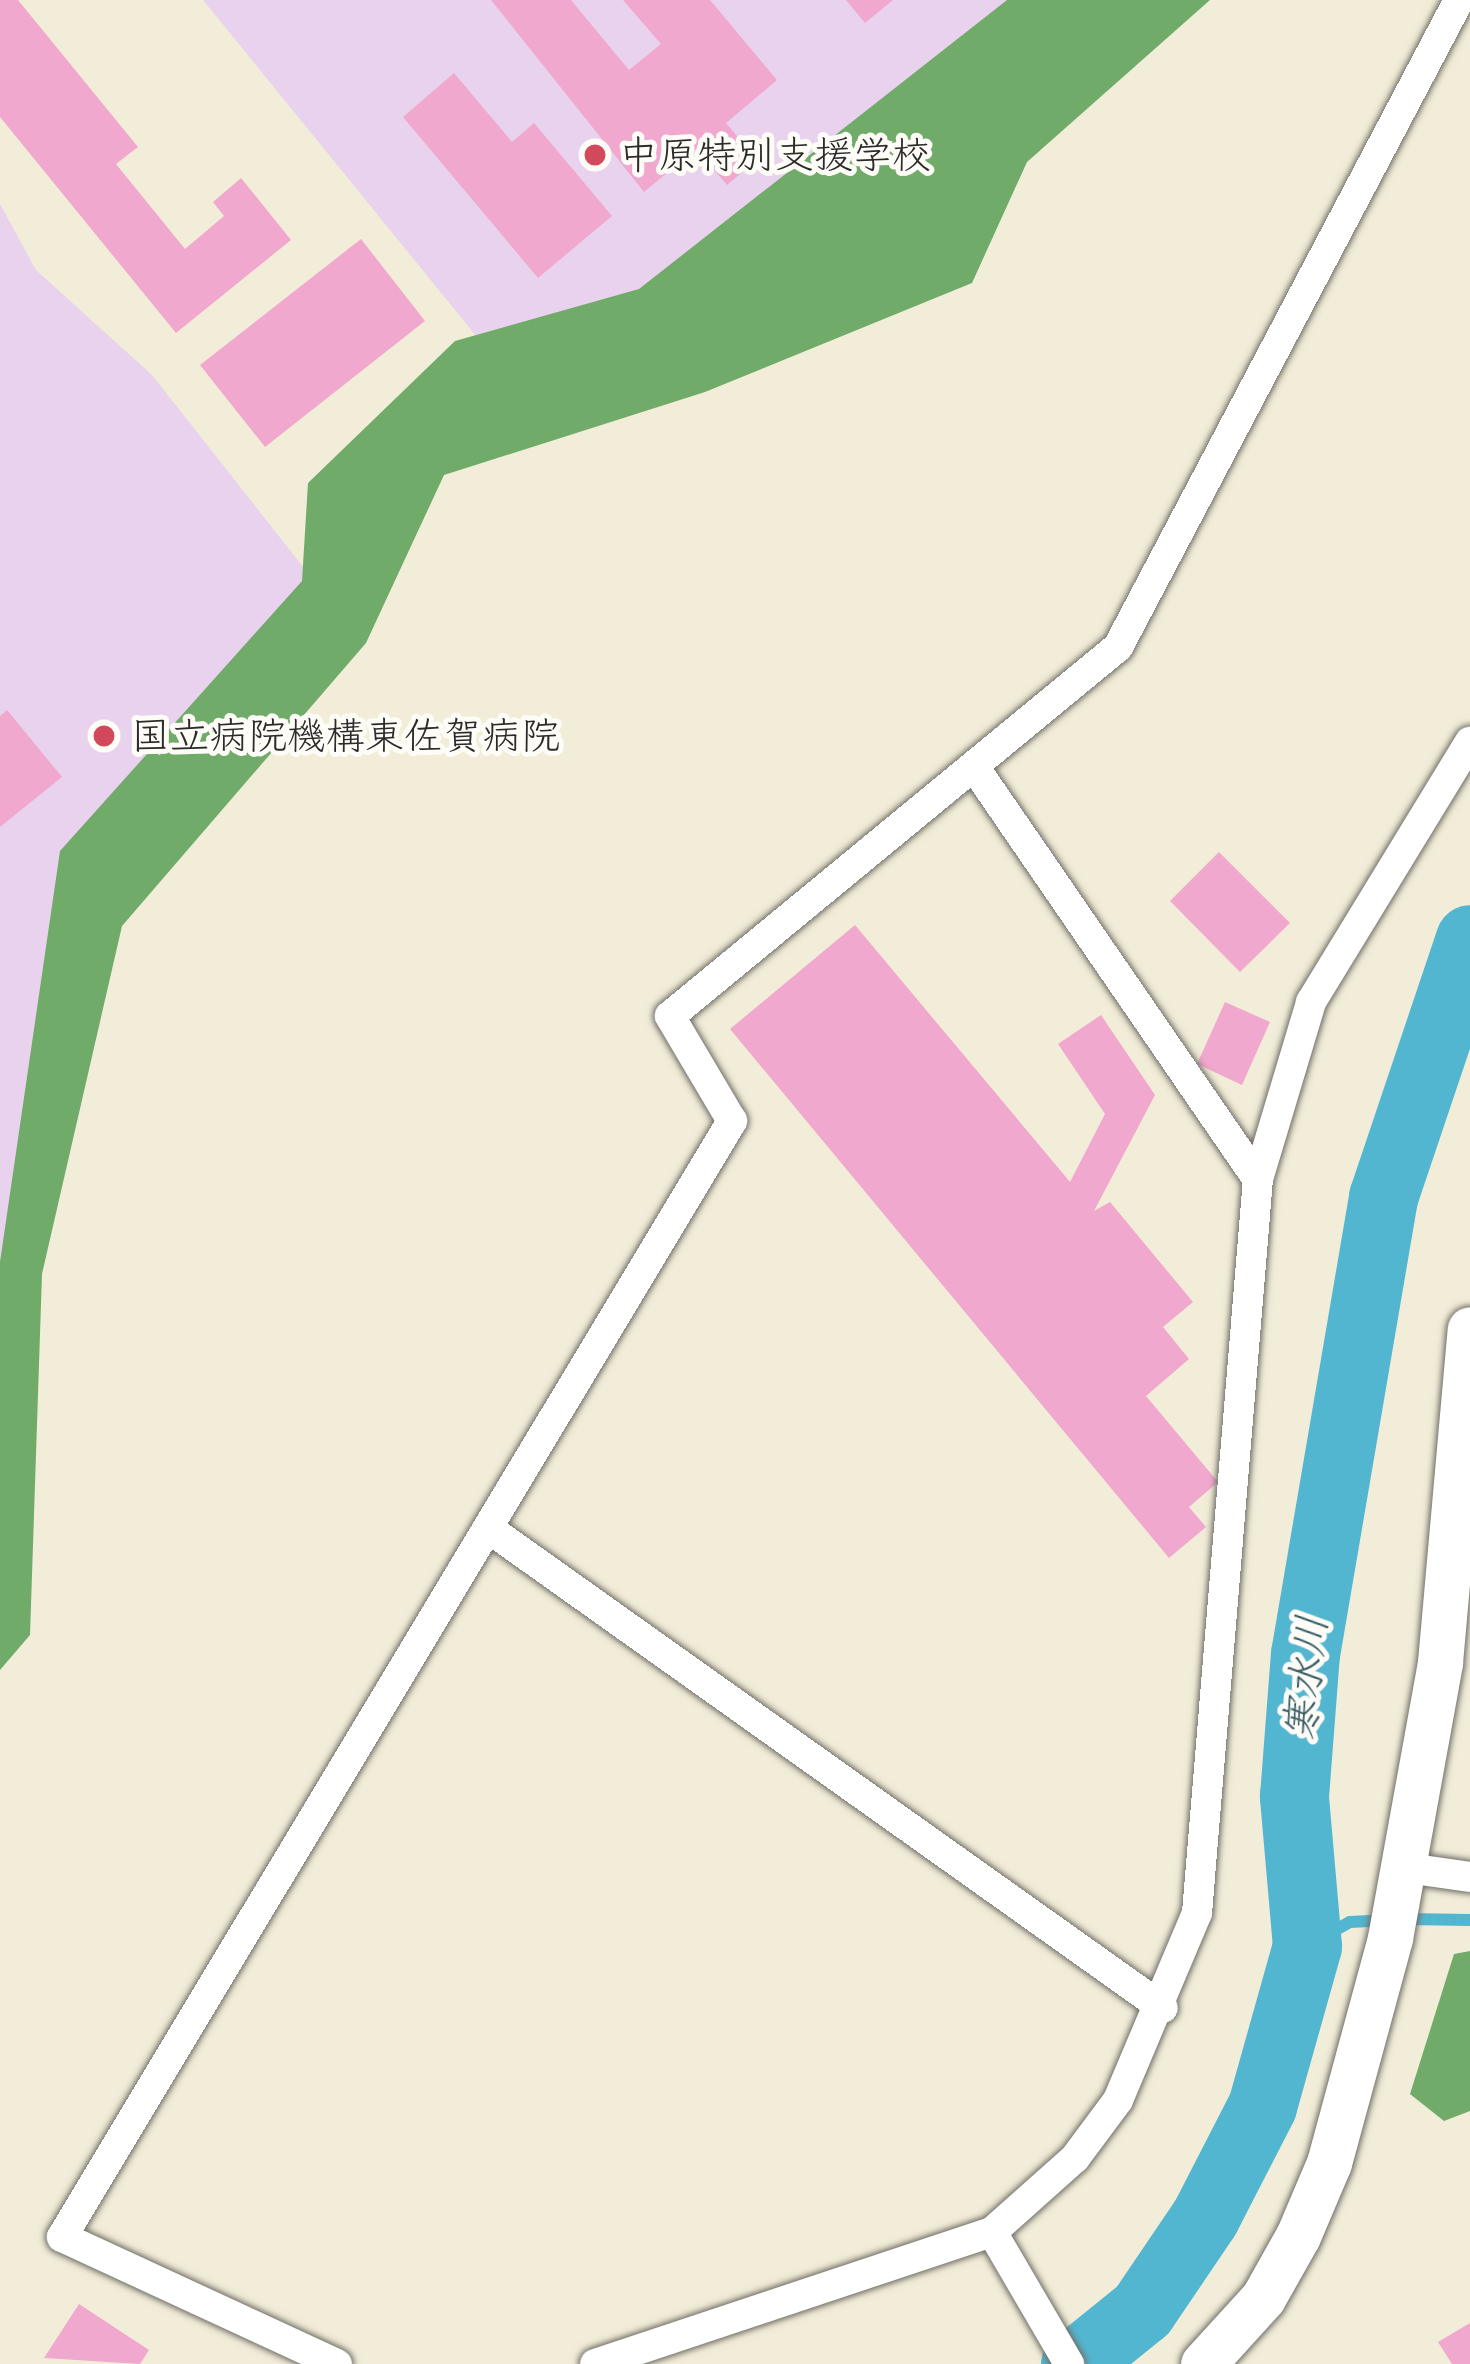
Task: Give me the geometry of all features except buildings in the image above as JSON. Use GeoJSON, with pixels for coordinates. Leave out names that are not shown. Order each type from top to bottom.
{"type":"FeatureCollection","features":[{"type":"Feature","properties":{"kind":"street"},"geometry":{"type":"LineString","coordinates":[[337,2364],[62,2236],[732,1121],[670,1016],[1118,647],[1459,0]]}},
{"type":"Feature","properties":{"kind":"street"},"geometry":{"type":"LineString","coordinates":[[595,2364],[992,2232],[1076,2158],[1118,2100],[1163,2008],[1197,1913],[1258,1179],[1311,1002],[1470,742]]}},
{"type":"Feature","properties":{"kind":"street"},"geometry":{"type":"LineString","coordinates":[[975,769],[1258,1179]]}},
{"type":"Feature","properties":{"kind":"street"},"geometry":{"type":"LineString","coordinates":[[1203,2364],[1263,2298],[1298,2236],[1329,2163],[1399,1902],[1439,1662],[1470,1329]]}},
{"type":"Feature","properties":{"kind":"street"},"geometry":{"type":"LineString","coordinates":[[488,1528],[1163,2008]]}},
{"type":"Feature","properties":{"kind":"street"},"geometry":{"type":"LineString","coordinates":[[1399,1902],[1470,1877]]}},
{"type":"Feature","properties":{"kind":"street"},"geometry":{"type":"LineString","coordinates":[[992,2232],[1069,2364]]}},
{"type":"Feature","properties":{"kind":"shaded area","name":"中原特別支援学校"},"geometry":{"type":"Polygon","coordinates":[[[203,0],[1052,0],[670,310],[507,374],[203,0]]]}},
{"type":"Feature","properties":{"kind":"shaded area","name":"国立病院機構東佐賀病院"},"geometry":{"type":"Polygon","coordinates":[[[0,204],[36,270],[152,375],[326,596],[89,877],[0,1389],[0,204]]]}},
{"type":"Feature","properties":{"kind":"green space"},"geometry":{"type":"Polygon","coordinates":[[[1007,0],[1210,0],[1027,162],[972,283],[705,392],[444,475],[366,643],[122,926],[42,1274],[30,1635],[0,1670],[0,1262],[60,851],[302,581],[308,483],[455,341],[639,289],[1007,0]]]}},
{"type":"Feature","properties":{"kind":"green space"},"geometry":{"type":"Polygon","coordinates":[[[1470,1951],[1470,2111],[1444,2121],[1410,2094],[1454,1954],[1470,1951]]]}},
{"type":"Feature","properties":{"kind":"waterway","name":"寒水川"},"geometry":{"type":"LineString","coordinates":[[1075,2364],[1142,2310],[1205,2217],[1262,2106],[1307,1946],[1294,1796],[1305,1654],[1383,1197],[1470,939]]}},
{"type":"Feature","properties":{"kind":"waterway"},"geometry":{"type":"LineString","coordinates":[[1405,1919],[1470,1920]]}},
{"type":"Feature","properties":{"kind":"waterway"},"geometry":{"type":"LineString","coordinates":[[1307,1946],[1350,1922],[1385,1920]]}},
{"type":"Feature","properties":{"kind":"place","name":"中原特別支援学校"},"geometry":{"type":"Point","coordinates":[595,155]}},
{"type":"Feature","properties":{"kind":"place","name":"国立病院機構東佐賀病院"},"geometry":{"type":"Point","coordinates":[104,736]}}]}
